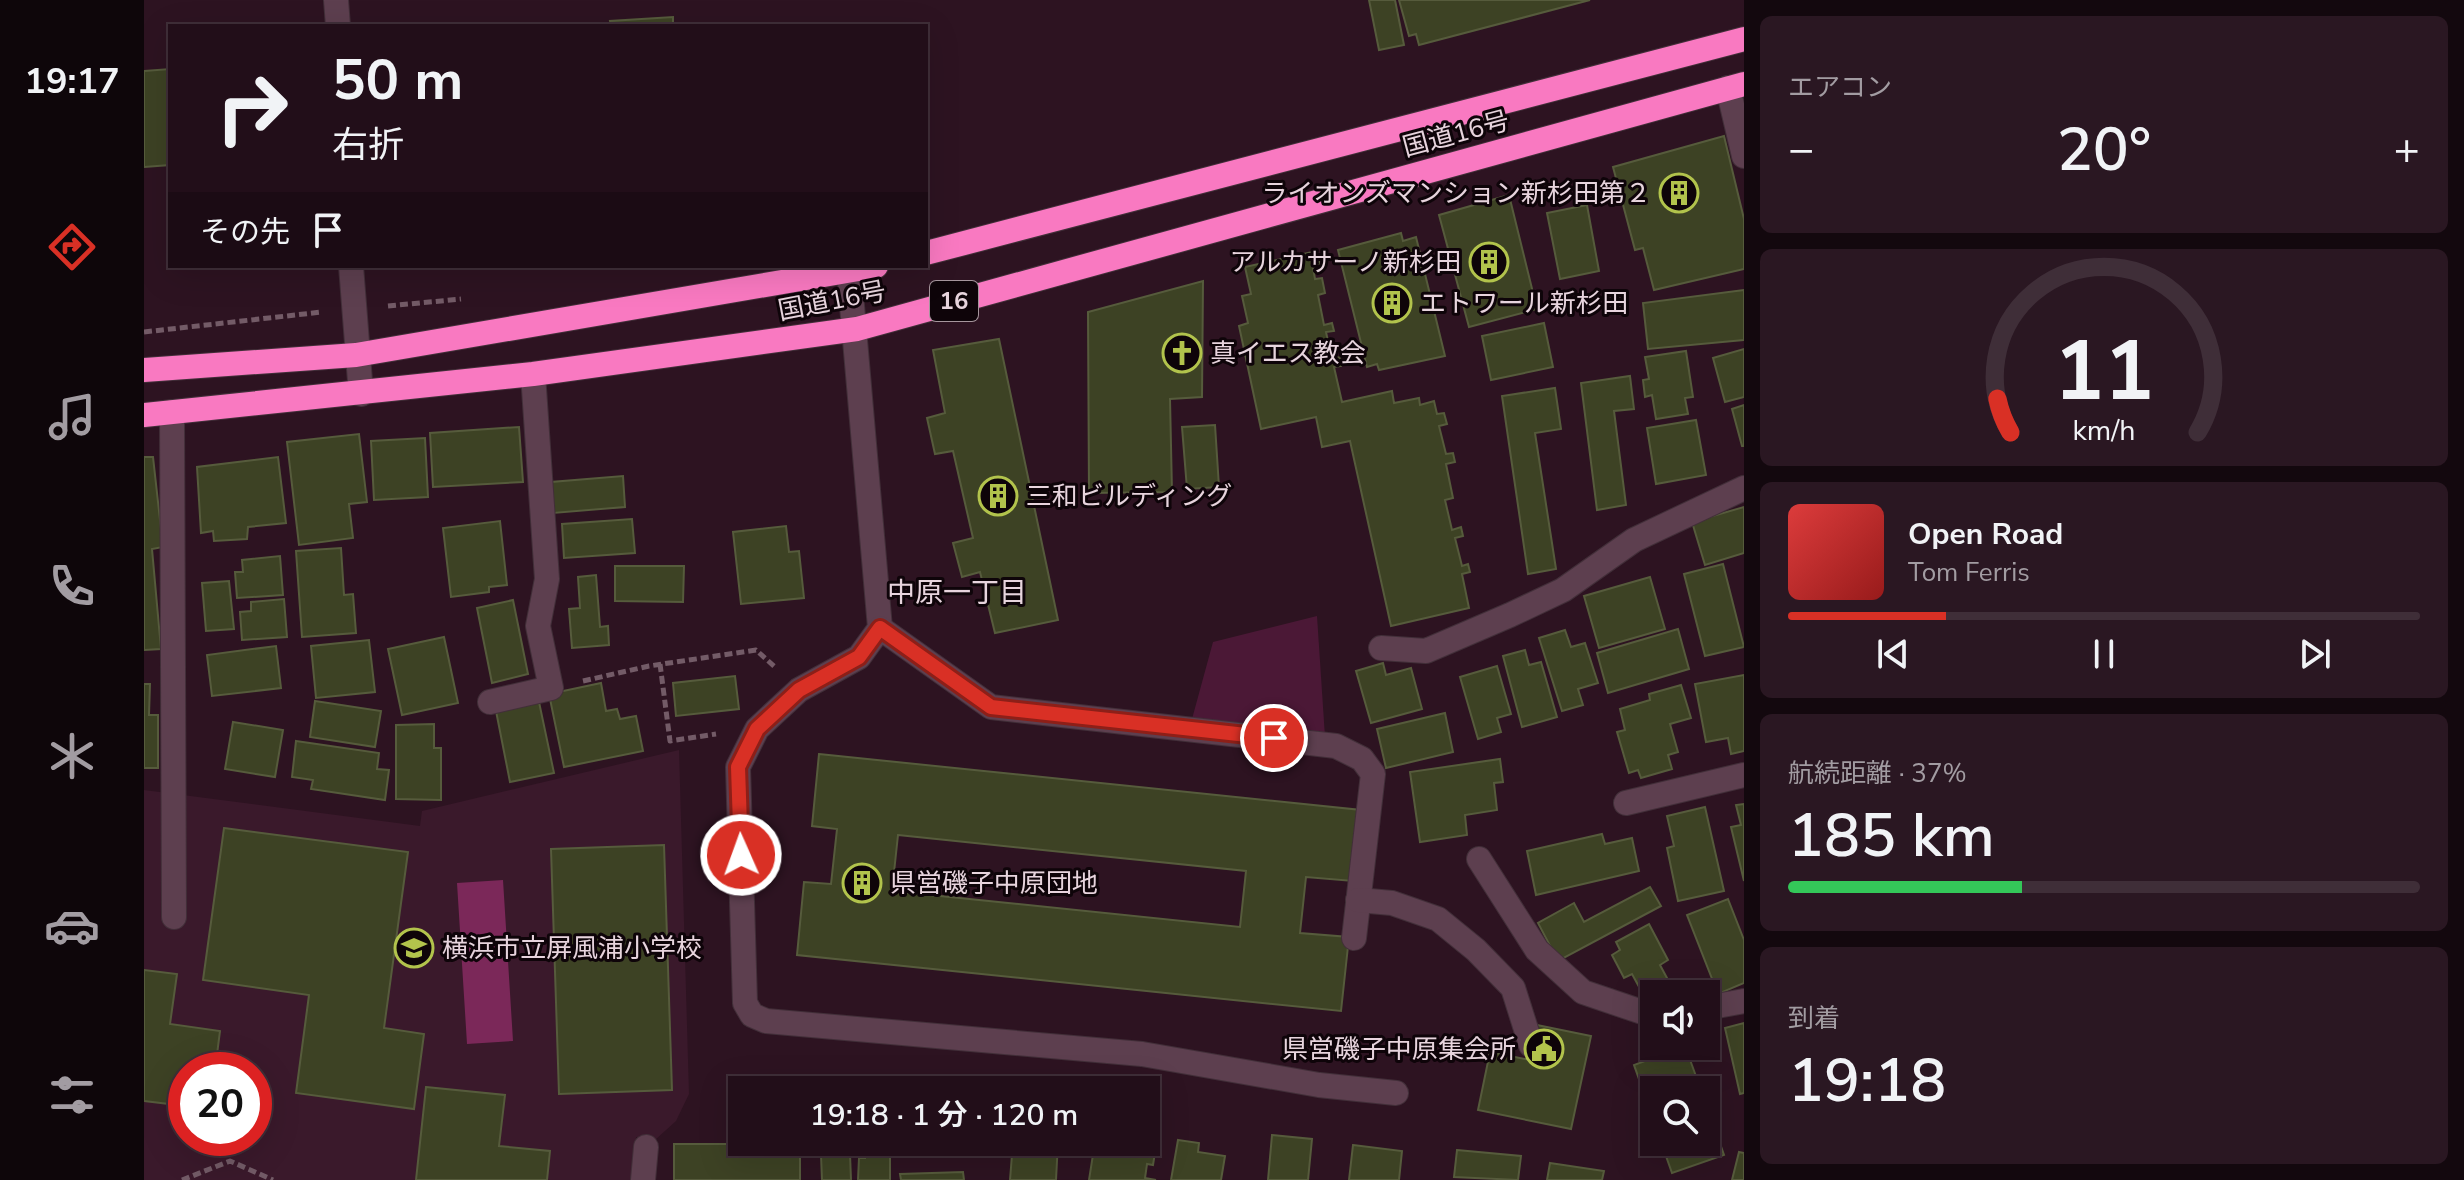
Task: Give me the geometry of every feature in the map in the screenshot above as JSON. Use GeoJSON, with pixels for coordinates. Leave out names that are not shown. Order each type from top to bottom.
{"type":"FeatureCollection","features":[{"type":"Feature","properties":{"kind":"highway","name":"国道16号"},"geometry":{"type":"LineString","coordinates":[[928,252],[1744,39]]}},
{"type":"Feature","properties":{"kind":"highway","name":"国道16号"},"geometry":{"type":"LineString","coordinates":[[144,415],[533,374],[857,329],[1736,86]]}},
{"type":"Feature","properties":{"kind":"highway","name":"国道16号"},"geometry":{"type":"LineString","coordinates":[[144,370],[356,355],[865,268]]}},
{"type":"Feature","properties":{"kind":"street"},"geometry":{"type":"LineString","coordinates":[[336,0],[338,24]]}},
{"type":"Feature","properties":{"kind":"street"},"geometry":{"type":"LineString","coordinates":[[1736,86],[1744,156]]}},
{"type":"Feature","properties":{"kind":"street"},"geometry":{"type":"LineString","coordinates":[[351,268],[361,394]]}},
{"type":"Feature","properties":{"kind":"street"},"geometry":{"type":"LineString","coordinates":[[849,271],[857,329],[880,628],[859,657],[799,690],[757,729],[738,767],[745,1003],[752,1015],[766,1021],[1142,1054],[1319,1085],[1396,1093]]}},
{"type":"Feature","properties":{"kind":"street"},"geometry":{"type":"LineString","coordinates":[[490,702],[551,688],[538,626],[547,579],[533,374]]}},
{"type":"Feature","properties":{"kind":"street"},"geometry":{"type":"LineString","coordinates":[[172,412],[174,917]]}},
{"type":"Feature","properties":{"kind":"street"},"geometry":{"type":"LineString","coordinates":[[1381,648],[1426,651],[1510,615],[1563,590],[1634,540],[1744,488]]}},
{"type":"Feature","properties":{"kind":"street"},"geometry":{"type":"LineString","coordinates":[[880,628],[991,707],[1336,746],[1362,759],[1373,774],[1354,938]]}},
{"type":"Feature","properties":{"kind":"street"},"geometry":{"type":"LineString","coordinates":[[1626,803],[1744,775]]}},
{"type":"Feature","properties":{"kind":"street"},"geometry":{"type":"LineString","coordinates":[[1479,859],[1537,950],[1583,992],[1640,1011]]}},
{"type":"Feature","properties":{"kind":"street"},"geometry":{"type":"LineString","coordinates":[[1358,900],[1392,903],[1438,919],[1476,950],[1513,988],[1531,1045]]}},
{"type":"Feature","properties":{"kind":"street"},"geometry":{"type":"LineString","coordinates":[[1720,1005],[1744,1001]]}},
{"type":"Feature","properties":{"kind":"street"},"geometry":{"type":"LineString","coordinates":[[643,1180],[646,1147]]}},
{"type":"Feature","properties":{"kind":"path"},"geometry":{"type":"LineString","coordinates":[[144,332],[477,298]]}},
{"type":"Feature","properties":{"kind":"path"},"geometry":{"type":"LineString","coordinates":[[613,675],[660,664],[756,650],[799,690]]}},
{"type":"Feature","properties":{"kind":"path"},"geometry":{"type":"LineString","coordinates":[[660,664],[670,741],[757,729]]}},
{"type":"Feature","properties":{"kind":"path"},"geometry":{"type":"LineString","coordinates":[[182,1180],[230,1161],[273,1180]]}},
{"type":"Feature","properties":{"kind":"shaded area"},"geometry":{"type":"Polygon","coordinates":[[[1317,616],[1325,737],[1192,719],[1213,642],[1317,616]]]}},
{"type":"Feature","properties":{"kind":"shaded area","name":"横浜市立屏風浦小学校"},"geometry":{"type":"Polygon","coordinates":[[[679,750],[689,1094],[676,1121],[655,1140],[636,1137],[634,1180],[144,1180],[144,790],[420,826],[422,811],[679,750]]]}},
{"type":"Feature","properties":{"kind":"shaded area"},"geometry":{"type":"Polygon","coordinates":[[[503,880],[513,1041],[467,1044],[457,883],[503,880]]]}},
{"type":"Feature","properties":{"kind":"building"},"geometry":{"type":"Polygon","coordinates":[[[1369,0],[1395,0],[1404,45],[1379,50],[1369,0]]]}},
{"type":"Feature","properties":{"kind":"building"},"geometry":{"type":"Polygon","coordinates":[[[1399,0],[1590,0],[1419,45],[1416,34],[1409,36],[1399,0]]]}},
{"type":"Feature","properties":{"kind":"building"},"geometry":{"type":"Polygon","coordinates":[[[673,17],[673,24],[611,24],[610,21],[673,17]]]}},
{"type":"Feature","properties":{"kind":"building"},"geometry":{"type":"Polygon","coordinates":[[[168,69],[168,165],[144,167],[144,71],[168,69]]]}},
{"type":"Feature","properties":{"kind":"building","name":"ライオンズマンション新杉田第２"},"geometry":{"type":"Polygon","coordinates":[[[1724,136],[1744,219],[1744,269],[1654,290],[1643,248],[1635,250],[1613,167],[1724,136]]]}},
{"type":"Feature","properties":{"kind":"building","name":"アルカサーノ新杉田"},"geometry":{"type":"Polygon","coordinates":[[[1509,195],[1537,309],[1469,327],[1439,215],[1509,195]]]}},
{"type":"Feature","properties":{"kind":"building"},"geometry":{"type":"Polygon","coordinates":[[[1587,205],[1599,271],[1560,279],[1547,213],[1587,205]]]}},
{"type":"Feature","properties":{"kind":"building","name":"エトワール新杉田"},"geometry":{"type":"Polygon","coordinates":[[[1401,233],[1403,241],[1416,237],[1445,356],[1379,370],[1377,364],[1367,367],[1338,250],[1401,233]]]}},
{"type":"Feature","properties":{"kind":"building"},"geometry":{"type":"Polygon","coordinates":[[[1317,251],[1320,266],[1313,267],[1315,279],[1322,278],[1325,293],[1318,295],[1324,325],[1332,323],[1334,331],[1326,332],[1332,359],[1340,357],[1341,366],[1334,367],[1342,402],[1392,391],[1394,403],[1419,398],[1420,405],[1434,401],[1437,414],[1444,413],[1447,424],[1439,426],[1446,454],[1453,453],[1455,462],[1446,464],[1453,498],[1445,500],[1452,530],[1461,527],[1463,536],[1455,538],[1462,566],[1468,564],[1470,572],[1462,574],[1469,608],[1391,626],[1350,441],[1322,447],[1316,417],[1261,429],[1239,326],[1248,323],[1242,296],[1251,294],[1245,267],[1317,251]]]}},
{"type":"Feature","properties":{"kind":"building"},"geometry":{"type":"Polygon","coordinates":[[[1203,281],[1202,397],[1170,399],[1172,492],[1089,493],[1088,312],[1203,281]]]}},
{"type":"Feature","properties":{"kind":"building"},"geometry":{"type":"Polygon","coordinates":[[[1744,290],[1744,340],[1648,349],[1643,303],[1744,290]]]}},
{"type":"Feature","properties":{"kind":"building"},"geometry":{"type":"Polygon","coordinates":[[[1544,323],[1553,367],[1491,380],[1482,336],[1544,323]]]}},
{"type":"Feature","properties":{"kind":"building","name":"三和ビルディング"},"geometry":{"type":"Polygon","coordinates":[[[999,339],[1058,620],[995,633],[980,572],[962,577],[953,543],[973,538],[953,451],[935,454],[927,418],[945,413],[933,350],[999,339]]]}},
{"type":"Feature","properties":{"kind":"building"},"geometry":{"type":"Polygon","coordinates":[[[1744,349],[1744,397],[1725,402],[1713,358],[1744,349]]]}},
{"type":"Feature","properties":{"kind":"building"},"geometry":{"type":"Polygon","coordinates":[[[1686,351],[1693,397],[1685,398],[1688,414],[1656,419],[1652,395],[1645,397],[1643,380],[1649,379],[1645,357],[1686,351]]]}},
{"type":"Feature","properties":{"kind":"building"},"geometry":{"type":"Polygon","coordinates":[[[1630,376],[1634,409],[1614,411],[1626,505],[1597,510],[1581,383],[1630,376]]]}},
{"type":"Feature","properties":{"kind":"building"},"geometry":{"type":"Polygon","coordinates":[[[1555,388],[1561,429],[1535,433],[1556,569],[1528,574],[1502,396],[1555,388]]]}},
{"type":"Feature","properties":{"kind":"building"},"geometry":{"type":"Polygon","coordinates":[[[1744,405],[1744,446],[1742,446],[1732,409],[1744,405]]]}},
{"type":"Feature","properties":{"kind":"building"},"geometry":{"type":"Polygon","coordinates":[[[1696,420],[1706,475],[1656,484],[1647,428],[1696,420]]]}},
{"type":"Feature","properties":{"kind":"building"},"geometry":{"type":"Polygon","coordinates":[[[1215,425],[1219,487],[1187,489],[1182,427],[1215,425]]]}},
{"type":"Feature","properties":{"kind":"building"},"geometry":{"type":"Polygon","coordinates":[[[519,427],[523,482],[433,487],[430,433],[519,427]]]}},
{"type":"Feature","properties":{"kind":"building"},"geometry":{"type":"Polygon","coordinates":[[[359,434],[367,502],[349,504],[353,538],[299,545],[287,442],[359,434]]]}},
{"type":"Feature","properties":{"kind":"building"},"geometry":{"type":"Polygon","coordinates":[[[425,438],[428,497],[374,500],[371,441],[425,438]]]}},
{"type":"Feature","properties":{"kind":"building"},"geometry":{"type":"Polygon","coordinates":[[[144,457],[153,457],[163,547],[152,549],[161,649],[144,650],[144,457]]]}},
{"type":"Feature","properties":{"kind":"building"},"geometry":{"type":"Polygon","coordinates":[[[278,457],[286,523],[248,527],[247,539],[214,541],[213,531],[201,533],[197,467],[278,457]]]}},
{"type":"Feature","properties":{"kind":"building"},"geometry":{"type":"Polygon","coordinates":[[[623,476],[625,507],[553,513],[551,482],[623,476]]]}},
{"type":"Feature","properties":{"kind":"building"},"geometry":{"type":"Polygon","coordinates":[[[1744,507],[1744,553],[1705,565],[1692,522],[1744,507]]]}},
{"type":"Feature","properties":{"kind":"building"},"geometry":{"type":"Polygon","coordinates":[[[632,519],[635,553],[564,558],[562,524],[632,519]]]}},
{"type":"Feature","properties":{"kind":"building"},"geometry":{"type":"Polygon","coordinates":[[[500,521],[507,585],[489,587],[489,592],[451,597],[443,528],[500,521]]]}},
{"type":"Feature","properties":{"kind":"building"},"geometry":{"type":"Polygon","coordinates":[[[786,526],[789,552],[799,551],[804,598],[741,604],[733,532],[786,526]]]}},
{"type":"Feature","properties":{"kind":"building"},"geometry":{"type":"Polygon","coordinates":[[[341,548],[344,595],[353,594],[356,633],[302,637],[296,551],[341,548]]]}},
{"type":"Feature","properties":{"kind":"building"},"geometry":{"type":"Polygon","coordinates":[[[280,556],[283,595],[237,598],[235,572],[243,572],[242,560],[280,556]]]}},
{"type":"Feature","properties":{"kind":"building"},"geometry":{"type":"Polygon","coordinates":[[[1723,564],[1744,647],[1705,656],[1684,574],[1723,564]]]}},
{"type":"Feature","properties":{"kind":"building"},"geometry":{"type":"Polygon","coordinates":[[[615,566],[684,566],[683,602],[615,601],[615,566]]]}},
{"type":"Feature","properties":{"kind":"building"},"geometry":{"type":"Polygon","coordinates":[[[596,575],[600,627],[608,626],[609,645],[572,648],[569,609],[580,608],[578,577],[596,575]]]}},
{"type":"Feature","properties":{"kind":"building"},"geometry":{"type":"Polygon","coordinates":[[[1650,577],[1665,629],[1599,648],[1584,596],[1650,577]]]}},
{"type":"Feature","properties":{"kind":"building"},"geometry":{"type":"Polygon","coordinates":[[[229,581],[234,629],[206,631],[202,583],[229,581]]]}},
{"type":"Feature","properties":{"kind":"building"},"geometry":{"type":"Polygon","coordinates":[[[284,599],[287,637],[242,640],[240,612],[251,611],[251,602],[284,599]]]}},
{"type":"Feature","properties":{"kind":"building"},"geometry":{"type":"Polygon","coordinates":[[[513,600],[528,674],[492,683],[477,608],[513,600]]]}},
{"type":"Feature","properties":{"kind":"building"},"geometry":{"type":"Polygon","coordinates":[[[1678,629],[1689,669],[1608,693],[1597,653],[1678,629]]]}},
{"type":"Feature","properties":{"kind":"building"},"geometry":{"type":"Polygon","coordinates":[[[1565,630],[1571,647],[1585,643],[1598,683],[1578,689],[1583,705],[1562,711],[1539,638],[1565,630]]]}},
{"type":"Feature","properties":{"kind":"building"},"geometry":{"type":"Polygon","coordinates":[[[444,637],[458,703],[402,715],[388,649],[444,637]]]}},
{"type":"Feature","properties":{"kind":"building"},"geometry":{"type":"Polygon","coordinates":[[[369,640],[375,692],[316,698],[311,646],[369,640]]]}},
{"type":"Feature","properties":{"kind":"building"},"geometry":{"type":"Polygon","coordinates":[[[276,646],[281,688],[212,696],[207,655],[276,646]]]}},
{"type":"Feature","properties":{"kind":"building"},"geometry":{"type":"Polygon","coordinates":[[[1525,650],[1529,665],[1541,662],[1557,717],[1522,727],[1503,656],[1525,650]]]}},
{"type":"Feature","properties":{"kind":"building"},"geometry":{"type":"Polygon","coordinates":[[[1383,663],[1386,675],[1411,668],[1422,709],[1371,723],[1356,671],[1383,663]]]}},
{"type":"Feature","properties":{"kind":"building"},"geometry":{"type":"Polygon","coordinates":[[[1497,666],[1511,714],[1497,718],[1501,732],[1478,739],[1460,677],[1497,666]]]}},
{"type":"Feature","properties":{"kind":"building"},"geometry":{"type":"Polygon","coordinates":[[[1744,675],[1744,751],[1731,754],[1728,738],[1706,742],[1695,684],[1744,675]]]}},
{"type":"Feature","properties":{"kind":"building"},"geometry":{"type":"Polygon","coordinates":[[[735,676],[739,709],[676,716],[673,683],[735,676]]]}},
{"type":"Feature","properties":{"kind":"building"},"geometry":{"type":"Polygon","coordinates":[[[601,683],[606,711],[617,709],[620,719],[636,716],[643,751],[564,767],[549,694],[601,683]]]}},
{"type":"Feature","properties":{"kind":"building"},"geometry":{"type":"Polygon","coordinates":[[[144,684],[150,684],[149,715],[158,715],[158,768],[144,768],[144,684]]]}},
{"type":"Feature","properties":{"kind":"building"},"geometry":{"type":"Polygon","coordinates":[[[1681,685],[1691,718],[1670,724],[1678,752],[1668,755],[1672,769],[1641,778],[1638,770],[1629,773],[1617,732],[1625,730],[1620,709],[1650,700],[1649,694],[1681,685]]]}},
{"type":"Feature","properties":{"kind":"building"},"geometry":{"type":"Polygon","coordinates":[[[315,701],[381,711],[375,747],[310,737],[315,701]]]}},
{"type":"Feature","properties":{"kind":"building"},"geometry":{"type":"Polygon","coordinates":[[[539,702],[554,773],[510,782],[496,711],[539,702]]]}},
{"type":"Feature","properties":{"kind":"building"},"geometry":{"type":"Polygon","coordinates":[[[1445,713],[1453,752],[1386,768],[1377,729],[1445,713]]]}},
{"type":"Feature","properties":{"kind":"building"},"geometry":{"type":"Polygon","coordinates":[[[233,722],[283,730],[275,777],[225,769],[233,722]]]}},
{"type":"Feature","properties":{"kind":"building"},"geometry":{"type":"Polygon","coordinates":[[[434,724],[434,748],[441,748],[441,800],[396,799],[396,725],[434,724]]]}},
{"type":"Feature","properties":{"kind":"building"},"geometry":{"type":"Polygon","coordinates":[[[296,741],[379,753],[377,769],[389,770],[385,800],[311,789],[313,780],[292,777],[296,741]]]}},
{"type":"Feature","properties":{"kind":"building","name":"県営磯子中原団地"},"geometry":{"type":"Polygon","coordinates":[[[819,754],[1361,810],[1353,881],[1306,877],[1300,933],[1349,937],[1341,1011],[797,955],[804,882],[831,884],[837,829],[812,826],[819,754]],[[898,835],[892,891],[1240,927],[1246,871],[898,835]]]}},
{"type":"Feature","properties":{"kind":"building"},"geometry":{"type":"Polygon","coordinates":[[[1500,759],[1503,782],[1494,783],[1497,810],[1465,815],[1467,835],[1420,842],[1410,772],[1500,759]]]}},
{"type":"Feature","properties":{"kind":"building"},"geometry":{"type":"Polygon","coordinates":[[[1744,804],[1744,881],[1731,827],[1741,825],[1736,805],[1744,804]]]}},
{"type":"Feature","properties":{"kind":"building"},"geometry":{"type":"Polygon","coordinates":[[[1705,807],[1724,891],[1678,901],[1667,848],[1674,846],[1667,816],[1705,807]]]}},
{"type":"Feature","properties":{"kind":"building"},"geometry":{"type":"Polygon","coordinates":[[[224,828],[408,852],[384,1028],[424,1034],[414,1109],[296,1093],[309,995],[203,980],[224,828]]]}},
{"type":"Feature","properties":{"kind":"building"},"geometry":{"type":"Polygon","coordinates":[[[1602,834],[1605,844],[1632,838],[1639,871],[1536,895],[1527,851],[1602,834]]]}},
{"type":"Feature","properties":{"kind":"building"},"geometry":{"type":"Polygon","coordinates":[[[664,845],[672,1090],[559,1094],[551,849],[664,845]]]}},
{"type":"Feature","properties":{"kind":"building"},"geometry":{"type":"Polygon","coordinates":[[[1650,887],[1661,906],[1558,961],[1538,923],[1574,903],[1584,922],[1650,887]]]}},
{"type":"Feature","properties":{"kind":"building"},"geometry":{"type":"Polygon","coordinates":[[[1728,899],[1744,940],[1744,983],[1720,993],[1720,980],[1713,980],[1687,915],[1728,899]]]}},
{"type":"Feature","properties":{"kind":"building"},"geometry":{"type":"Polygon","coordinates":[[[1649,924],[1668,960],[1660,965],[1668,980],[1640,980],[1640,989],[1632,974],[1624,978],[1612,955],[1620,950],[1616,942],[1649,924]]]}},
{"type":"Feature","properties":{"kind":"building"},"geometry":{"type":"Polygon","coordinates":[[[144,970],[177,974],[170,1024],[220,1031],[217,1052],[168,1052],[168,1104],[144,1101],[144,970]]]}},
{"type":"Feature","properties":{"kind":"building"},"geometry":{"type":"Polygon","coordinates":[[[1744,1023],[1744,1093],[1740,1094],[1725,1028],[1744,1023]]]}},
{"type":"Feature","properties":{"kind":"building"},"geometry":{"type":"Polygon","coordinates":[[[1537,1025],[1591,1036],[1571,1129],[1478,1110],[1490,1052],[1530,1060],[1537,1025]]]}},
{"type":"Feature","properties":{"kind":"building"},"geometry":{"type":"Polygon","coordinates":[[[1647,1060],[1690,1060],[1696,1076],[1640,1076],[1640,1082],[1634,1065],[1647,1060]]]}},
{"type":"Feature","properties":{"kind":"building"},"geometry":{"type":"Polygon","coordinates":[[[426,1087],[505,1095],[499,1146],[550,1151],[547,1180],[416,1180],[426,1087]]]}},
{"type":"Feature","properties":{"kind":"building"},"geometry":{"type":"Polygon","coordinates":[[[1272,1135],[1312,1139],[1308,1180],[1268,1180],[1272,1135]]]}},
{"type":"Feature","properties":{"kind":"building"},"geometry":{"type":"Polygon","coordinates":[[[1178,1140],[1199,1143],[1198,1152],[1225,1156],[1221,1180],[1171,1180],[1178,1140]]]}},
{"type":"Feature","properties":{"kind":"building"},"geometry":{"type":"Polygon","coordinates":[[[674,1144],[728,1144],[728,1156],[800,1156],[800,1180],[674,1180],[674,1144]]]}},
{"type":"Feature","properties":{"kind":"building"},"geometry":{"type":"Polygon","coordinates":[[[1720,1144],[1724,1155],[1672,1173],[1666,1156],[1720,1156],[1720,1144]]]}},
{"type":"Feature","properties":{"kind":"building"},"geometry":{"type":"Polygon","coordinates":[[[1353,1145],[1402,1151],[1399,1180],[1349,1180],[1353,1145]]]}},
{"type":"Feature","properties":{"kind":"building"},"geometry":{"type":"Polygon","coordinates":[[[1457,1150],[1521,1156],[1518,1180],[1454,1177],[1457,1150]]]}},
{"type":"Feature","properties":{"kind":"building"},"geometry":{"type":"Polygon","coordinates":[[[1739,1152],[1744,1153],[1744,1180],[1732,1180],[1739,1152]]]}},
{"type":"Feature","properties":{"kind":"building"},"geometry":{"type":"Polygon","coordinates":[[[821,1156],[850,1156],[851,1180],[822,1180],[821,1156]]]}},
{"type":"Feature","properties":{"kind":"building"},"geometry":{"type":"Polygon","coordinates":[[[890,1156],[890,1180],[858,1180],[859,1158],[890,1156]]]}},
{"type":"Feature","properties":{"kind":"building"},"geometry":{"type":"Polygon","coordinates":[[[1012,1156],[1057,1156],[1056,1180],[1010,1180],[1012,1156]]]}},
{"type":"Feature","properties":{"kind":"building"},"geometry":{"type":"Polygon","coordinates":[[[1093,1156],[1154,1156],[1153,1165],[1147,1164],[1145,1178],[1156,1180],[1089,1180],[1093,1156]]]}},
{"type":"Feature","properties":{"kind":"building"},"geometry":{"type":"Polygon","coordinates":[[[1550,1163],[1604,1171],[1602,1180],[1547,1180],[1550,1163]]]}},
{"type":"Feature","properties":{"kind":"building"},"geometry":{"type":"Polygon","coordinates":[[[963,1172],[964,1180],[901,1180],[900,1174],[963,1172]]]}},
{"type":"Feature","properties":{"kind":"place","name":"ライオンズマンション新杉田第２"},"geometry":{"type":"Point","coordinates":[1679,193]}},
{"type":"Feature","properties":{"kind":"place","name":"アルカサーノ新杉田"},"geometry":{"type":"Point","coordinates":[1489,262]}},
{"type":"Feature","properties":{"kind":"place","name":"エトワール新杉田"},"geometry":{"type":"Point","coordinates":[1392,303]}},
{"type":"Feature","properties":{"kind":"place","name":"真イエス教会"},"geometry":{"type":"Point","coordinates":[1182,353]}},
{"type":"Feature","properties":{"kind":"place","name":"三和ビルディング"},"geometry":{"type":"Point","coordinates":[998,496]}},
{"type":"Feature","properties":{"kind":"place","name":"県営磯子中原団地"},"geometry":{"type":"Point","coordinates":[862,883]}},
{"type":"Feature","properties":{"kind":"place","name":"横浜市立屏風浦小学校"},"geometry":{"type":"Point","coordinates":[414,948]}},
{"type":"Feature","properties":{"kind":"place","name":"県営磯子中原集会所"},"geometry":{"type":"Point","coordinates":[1544,1049]}},
{"type":"Feature","properties":{"kind":"district","name":"中原一丁目"},"geometry":{"type":"Point","coordinates":[957,593]}},
{"type":"Feature","properties":{"kind":"route"},"geometry":{"type":"LineString","coordinates":[[741,855],[738,767],[757,729],[799,690],[859,657],[880,628],[991,707],[1274,738]]}}]}
